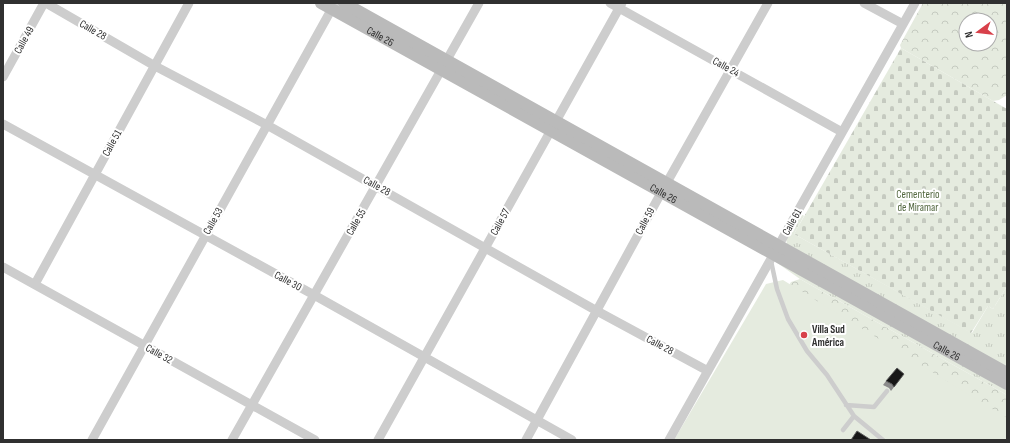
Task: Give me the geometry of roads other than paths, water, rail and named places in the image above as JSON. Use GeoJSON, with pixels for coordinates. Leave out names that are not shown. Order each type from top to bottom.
{"type":"FeatureCollection","features":[{"type":"Feature","properties":{"kind":"main road","name":"Calle 26"},"geometry":{"type":"LineString","coordinates":[[344,3],[444,66]]}},
{"type":"Feature","properties":{"kind":"main road","name":"Calle 26"},"geometry":{"type":"LineString","coordinates":[[329,5],[554,127],[1007,384]]}},
{"type":"Feature","properties":{"kind":"main road","name":"Calle 26"},"geometry":{"type":"LineString","coordinates":[[774,253],[1007,373]]}},
{"type":"Feature","properties":{"kind":"street","name":"Calle 28"},"geometry":{"type":"LineString","coordinates":[[45,3],[155,66],[267,124],[597,311],[708,371]]}},
{"type":"Feature","properties":{"kind":"street","name":"Calle 49"},"geometry":{"type":"LineString","coordinates":[[3,77],[45,3]]}},
{"type":"Feature","properties":{"kind":"street","name":"Calle 51"},"geometry":{"type":"LineString","coordinates":[[35,284],[189,3]]}},
{"type":"Feature","properties":{"kind":"street","name":"Calle 55"},"geometry":{"type":"LineString","coordinates":[[232,440],[479,3]]}},
{"type":"Feature","properties":{"kind":"street","name":"Calle 24"},"geometry":{"type":"LineString","coordinates":[[610,3],[621,6],[842,132]]}},
{"type":"Feature","properties":{"kind":"street","name":"Calle 59"},"geometry":{"type":"LineString","coordinates":[[526,440],[663,188],[768,3]]}},
{"type":"Feature","properties":{"kind":"street"},"geometry":{"type":"LineString","coordinates":[[864,3],[903,24]]}},
{"type":"Feature","properties":{"kind":"street","name":"Calle 61"},"geometry":{"type":"LineString","coordinates":[[669,440],[915,3]]}},
{"type":"Feature","properties":{"kind":"street","name":"Calle 53"},"geometry":{"type":"LineString","coordinates":[[92,440],[267,124],[329,5]]}},
{"type":"Feature","properties":{"kind":"street","name":"Calle 57"},"geometry":{"type":"LineString","coordinates":[[378,440],[621,6]]}},
{"type":"Feature","properties":{"kind":"street","name":"Calle 30"},"geometry":{"type":"LineString","coordinates":[[3,124],[314,295],[572,440]]}},
{"type":"Feature","properties":{"kind":"street","name":"Calle 32"},"geometry":{"type":"LineString","coordinates":[[3,267],[315,440]]}},
{"type":"Feature","properties":{"kind":"lane"},"geometry":{"type":"LineString","coordinates":[[774,253],[777,289],[788,319],[807,351],[827,375],[854,416],[883,440]]}},
{"type":"Feature","properties":{"kind":"lane"},"geometry":{"type":"LineString","coordinates":[[846,405],[874,407],[887,391]]}},
{"type":"Feature","properties":{"kind":"lane"},"geometry":{"type":"LineString","coordinates":[[843,430],[854,416]]}},
{"type":"Feature","properties":{"kind":"place","name":"Villa Sud América"},"geometry":{"type":"Point","coordinates":[804,335]}},
{"type":"Feature","properties":{"kind":"park label","name":"Cementerio de Miramar"},"geometry":{"type":"Point","coordinates":[918,200]}}]}
